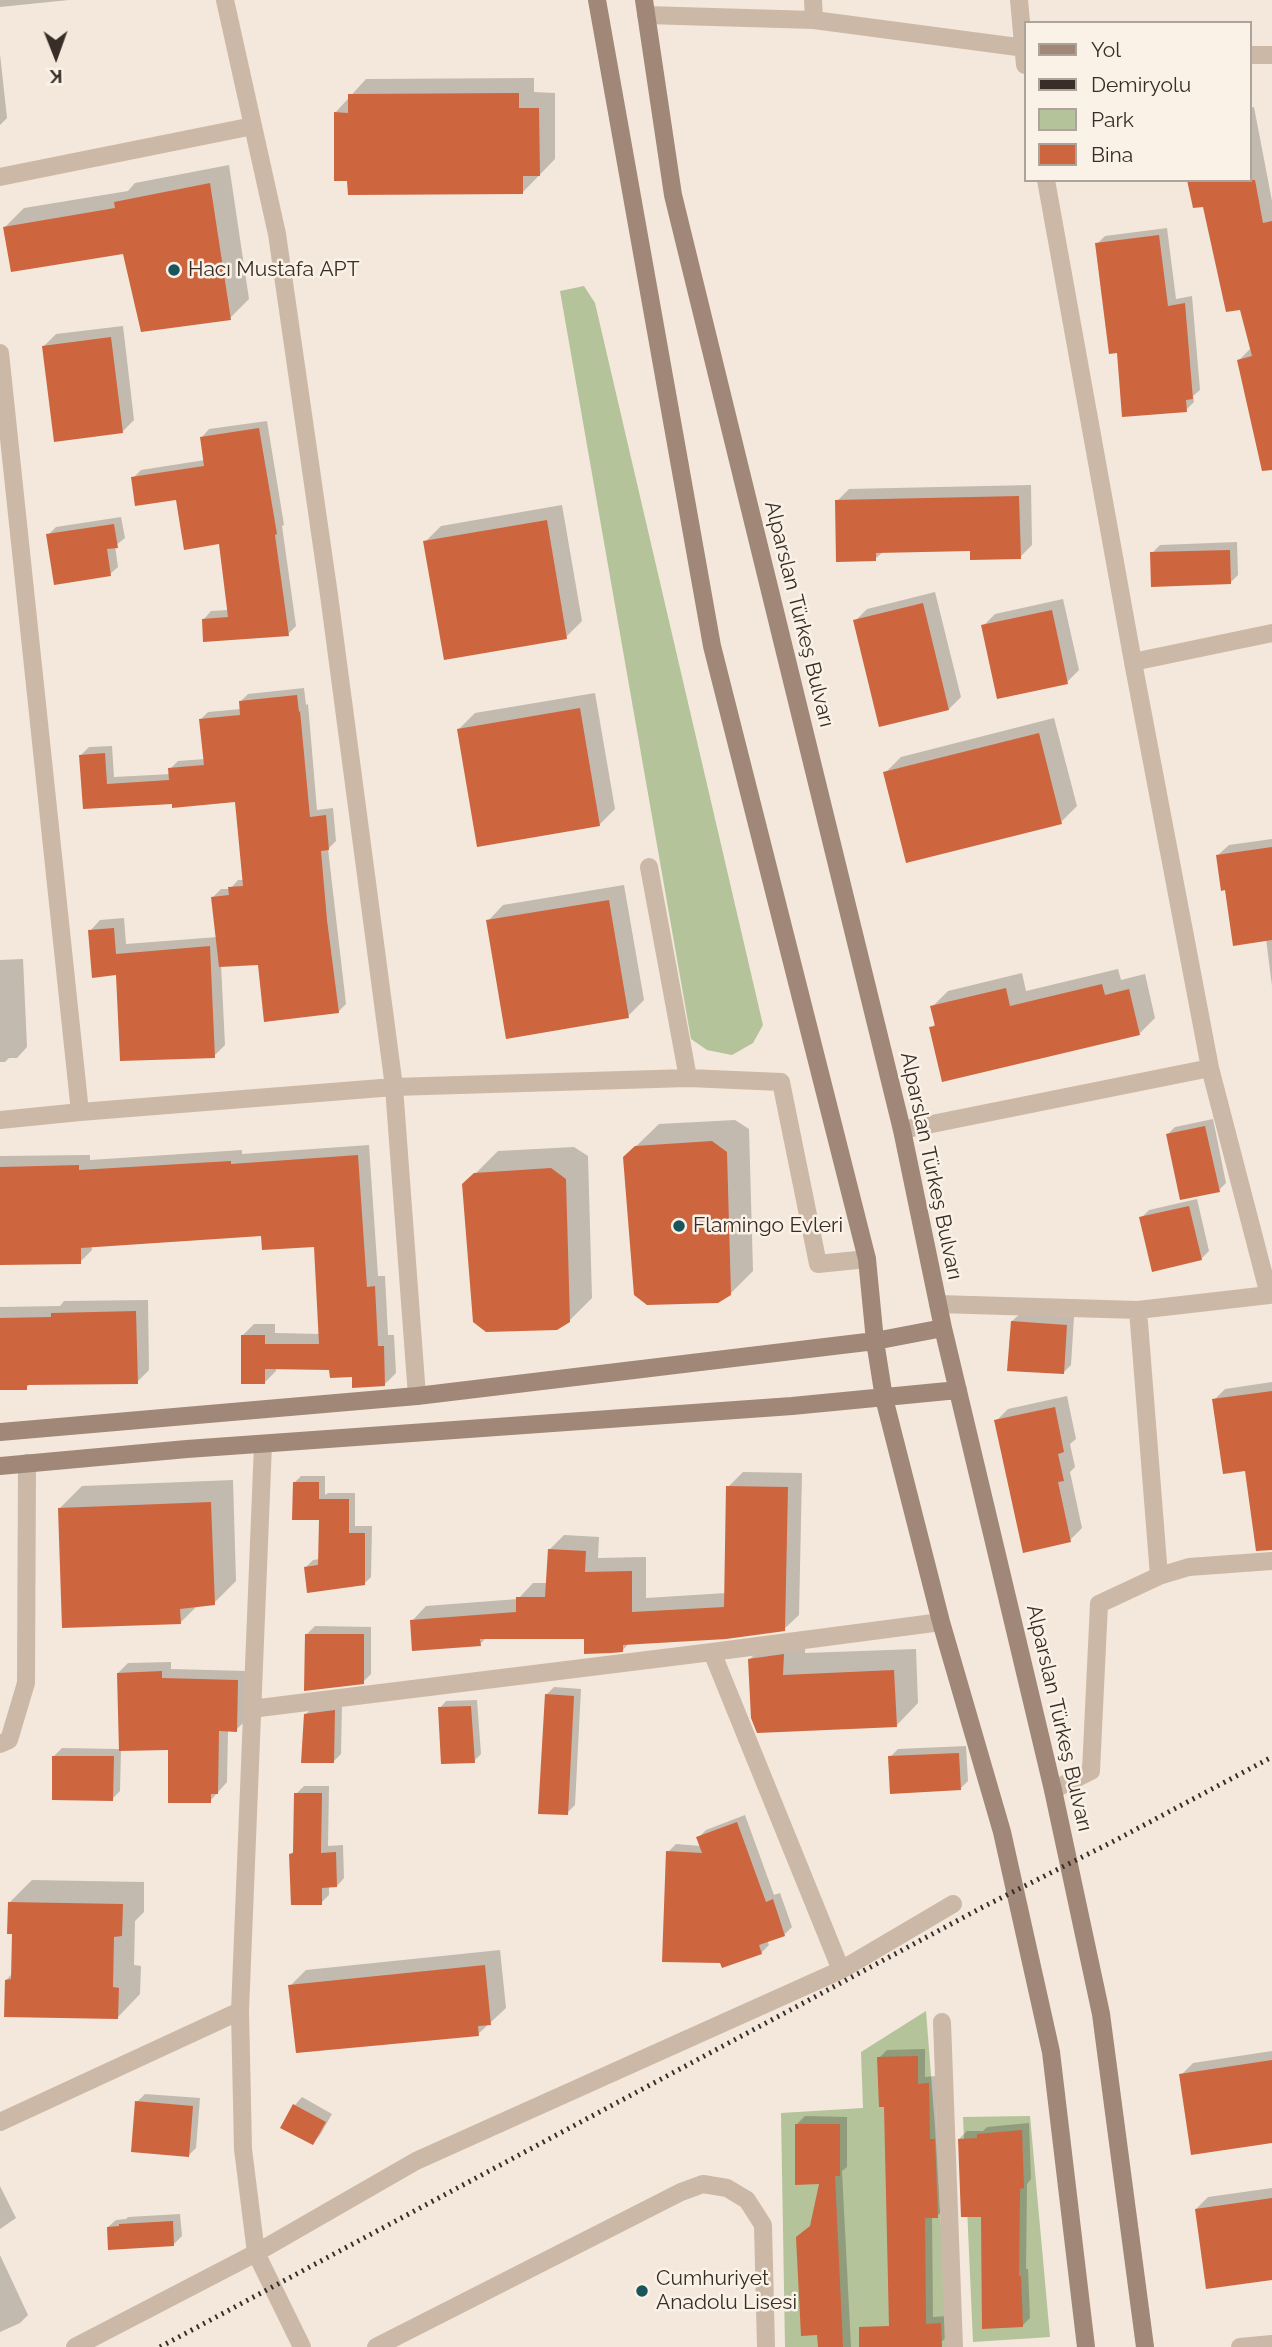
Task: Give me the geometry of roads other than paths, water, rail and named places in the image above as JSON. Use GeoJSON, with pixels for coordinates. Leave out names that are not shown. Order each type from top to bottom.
{"type":"FeatureCollection","features":[{"type":"Feature","properties":{"kind":"main road"},"geometry":{"type":"LineString","coordinates":[[597,0],[712,646],[867,1259],[884,1398],[940,1622],[1002,1832],[1051,2052],[1086,2347]]}},
{"type":"Feature","properties":{"kind":"main road","name":"Alparslan Türkeş Bulvarı"},"geometry":{"type":"LineString","coordinates":[[645,8],[673,195],[902,1130],[943,1328],[1053,1790],[1101,2014],[1145,2347]]}},
{"type":"Feature","properties":{"kind":"main road"},"geometry":{"type":"LineString","coordinates":[[0,1432],[417,1395],[875,1341],[943,1328]]}},
{"type":"Feature","properties":{"kind":"main road"},"geometry":{"type":"LineString","coordinates":[[0,1466],[884,1398],[958,1390]]}},
{"type":"Feature","properties":{"kind":"street"},"geometry":{"type":"LineString","coordinates":[[225,0],[277,234],[329,595],[394,1087],[417,1395]]}},
{"type":"Feature","properties":{"kind":"street"},"geometry":{"type":"LineString","coordinates":[[813,0],[814,20]]}},
{"type":"Feature","properties":{"kind":"street"},"geometry":{"type":"LineString","coordinates":[[645,8],[814,20],[1024,54],[1019,0]]}},
{"type":"Feature","properties":{"kind":"street"},"geometry":{"type":"LineString","coordinates":[[1251,55],[1272,55]]}},
{"type":"Feature","properties":{"kind":"street"},"geometry":{"type":"LineString","coordinates":[[0,177],[253,126]]}},
{"type":"Feature","properties":{"kind":"street"},"geometry":{"type":"LineString","coordinates":[[938,1304],[1138,1310],[1271,1295],[1210,1068],[1046,182]]}},
{"type":"Feature","properties":{"kind":"street"},"geometry":{"type":"LineString","coordinates":[[0,353],[80,1112]]}},
{"type":"Feature","properties":{"kind":"street"},"geometry":{"type":"LineString","coordinates":[[1133,662],[1272,633]]}},
{"type":"Feature","properties":{"kind":"street"},"geometry":{"type":"LineString","coordinates":[[649,867],[688,1078]]}},
{"type":"Feature","properties":{"kind":"street"},"geometry":{"type":"LineString","coordinates":[[902,1130],[1210,1068]]}},
{"type":"Feature","properties":{"kind":"street"},"geometry":{"type":"LineString","coordinates":[[0,1120],[394,1087],[688,1078],[780,1082],[818,1264],[867,1259]]}},
{"type":"Feature","properties":{"kind":"street"},"geometry":{"type":"LineString","coordinates":[[1138,1310],[1159,1576]]}},
{"type":"Feature","properties":{"kind":"street"},"geometry":{"type":"LineString","coordinates":[[263,1444],[240,2011],[243,2149],[256,2253],[302,2347]]}},
{"type":"Feature","properties":{"kind":"street"},"geometry":{"type":"LineString","coordinates":[[0,1744],[9,1740],[26,1683],[27,1463]]}},
{"type":"Feature","properties":{"kind":"street"},"geometry":{"type":"LineString","coordinates":[[1053,1790],[1091,1771],[1099,1604],[1159,1576],[1189,1567],[1272,1561]]}},
{"type":"Feature","properties":{"kind":"street"},"geometry":{"type":"LineString","coordinates":[[251,1709],[940,1622]]}},
{"type":"Feature","properties":{"kind":"street"},"geometry":{"type":"LineString","coordinates":[[712,1652],[841,1970]]}},
{"type":"Feature","properties":{"kind":"street"},"geometry":{"type":"LineString","coordinates":[[75,2347],[256,2253],[416,2161],[841,1970],[953,1904]]}},
{"type":"Feature","properties":{"kind":"street"},"geometry":{"type":"LineString","coordinates":[[0,2122],[240,2011]]}},
{"type":"Feature","properties":{"kind":"street"},"geometry":{"type":"LineString","coordinates":[[942,2022],[954,2347]]}},
{"type":"Feature","properties":{"kind":"street"},"geometry":{"type":"LineString","coordinates":[[376,2347],[681,2192],[702,2184],[727,2188],[747,2200],[763,2225],[766,2347]]}},
{"type":"Feature","properties":{"kind":"street"},"geometry":{"type":"LineString","coordinates":[[1240,2347],[1272,2344]]}},
{"type":"Feature","properties":{"kind":"railway"},"geometry":{"type":"LineString","coordinates":[[160,2347],[981,1908],[1272,1757]]}},
{"type":"Feature","properties":{"kind":"place","name":"Hacı Mustafa APT"},"geometry":{"type":"Point","coordinates":[174,270]}},
{"type":"Feature","properties":{"kind":"place","name":"Flamingo Evleri"},"geometry":{"type":"Point","coordinates":[679,1226]}},
{"type":"Feature","properties":{"kind":"place","name":"Cumhuriyet Anadolu Lisesi"},"geometry":{"type":"Point","coordinates":[642,2291]}}]}
